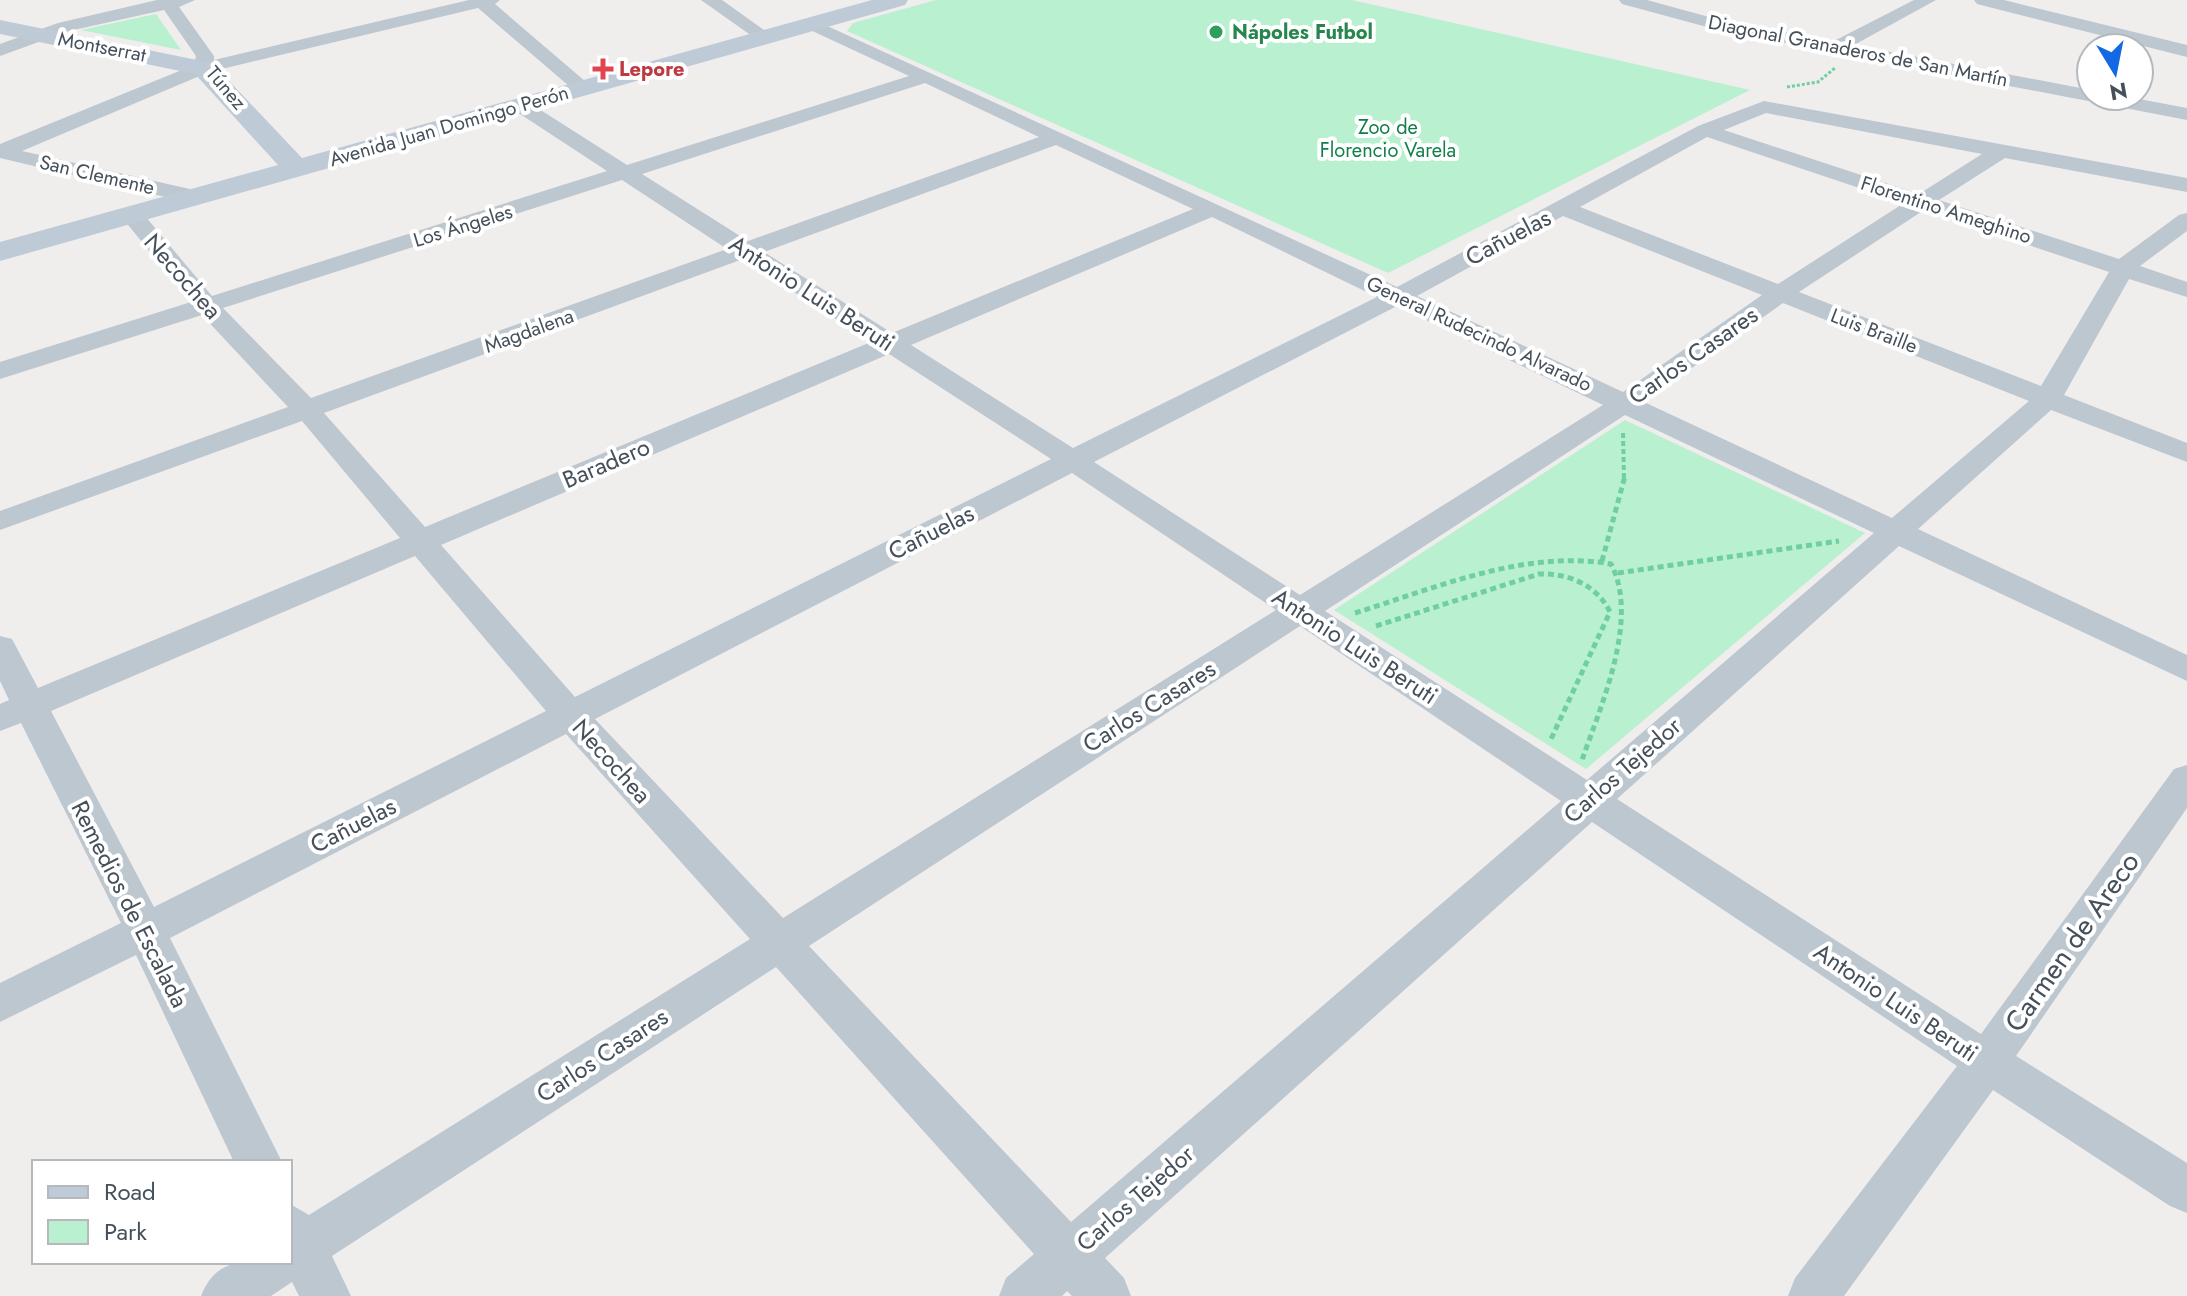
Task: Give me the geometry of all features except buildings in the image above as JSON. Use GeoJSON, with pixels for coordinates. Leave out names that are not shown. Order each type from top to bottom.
{"type":"FeatureCollection","features":[{"type":"Feature","properties":{"kind":"main road","name":"Avenida Juan Domingo Perón"},"geometry":{"type":"LineString","coordinates":[[0,252],[897,0]]}},
{"type":"Feature","properties":{"kind":"main road","name":"Montserrat"},"geometry":{"type":"LineString","coordinates":[[0,27],[203,68]]}},
{"type":"Feature","properties":{"kind":"main road","name":"Túnez"},"geometry":{"type":"LineString","coordinates":[[203,68],[297,169]]}},
{"type":"Feature","properties":{"kind":"street"},"geometry":{"type":"LineString","coordinates":[[710,0],[765,37]]}},
{"type":"Feature","properties":{"kind":"street","name":"Diagonal Granaderos de San Martín"},"geometry":{"type":"LineString","coordinates":[[1628,0],[1718,25],[2075,93]]}},
{"type":"Feature","properties":{"kind":"street"},"geometry":{"type":"LineString","coordinates":[[1835,48],[1927,0]]}},
{"type":"Feature","properties":{"kind":"street"},"geometry":{"type":"LineString","coordinates":[[1983,0],[2187,51]]}},
{"type":"Feature","properties":{"kind":"street"},"geometry":{"type":"LineString","coordinates":[[0,50],[40,35],[174,1]]}},
{"type":"Feature","properties":{"kind":"street","name":"Túnez"},"geometry":{"type":"LineString","coordinates":[[174,1],[205,56],[203,68]]}},
{"type":"Feature","properties":{"kind":"street"},"geometry":{"type":"LineString","coordinates":[[0,152],[203,68],[484,1],[583,88]]}},
{"type":"Feature","properties":{"kind":"street","name":"General Rudecindo Alvarado"},"geometry":{"type":"LineString","coordinates":[[812,24],[1398,296],[1618,408],[2187,669]]}},
{"type":"Feature","properties":{"kind":"street","name":"Los Ángeles"},"geometry":{"type":"LineString","coordinates":[[0,371],[925,77]]}},
{"type":"Feature","properties":{"kind":"street","name":"Antonio Luis Beruti"},"geometry":{"type":"LineString","coordinates":[[521,106],[1073,461],[1987,1062],[2187,1190]]}},
{"type":"Feature","properties":{"kind":"street"},"geometry":{"type":"LineString","coordinates":[[1764,107],[2187,185]]}},
{"type":"Feature","properties":{"kind":"street","name":"Cañuelas"},"geometry":{"type":"LineString","coordinates":[[0,1004],[1398,296],[1705,130],[1764,107]]}},
{"type":"Feature","properties":{"kind":"street","name":"Diagonal Granaderos de San Martín"},"geometry":{"type":"LineString","coordinates":[[2155,108],[2187,114]]}},
{"type":"Feature","properties":{"kind":"street","name":"Florentino Ameghino"},"geometry":{"type":"LineString","coordinates":[[1705,130],[2187,290]]}},
{"type":"Feature","properties":{"kind":"street","name":"Magdalena"},"geometry":{"type":"LineString","coordinates":[[0,521],[1057,137]]}},
{"type":"Feature","properties":{"kind":"street","name":"Carlos Casares"},"geometry":{"type":"LineString","coordinates":[[292,1247],[777,943],[1320,624],[1780,294],[2002,150]]}},
{"type":"Feature","properties":{"kind":"street","name":"San Clemente"},"geometry":{"type":"LineString","coordinates":[[0,152],[195,197]]}},
{"type":"Feature","properties":{"kind":"street","name":"Luis Braille"},"geometry":{"type":"LineString","coordinates":[[1562,208],[2187,453]]}},
{"type":"Feature","properties":{"kind":"street","name":"Baradero"},"geometry":{"type":"LineString","coordinates":[[15,712],[1212,209]]}},
{"type":"Feature","properties":{"kind":"street","name":"Necochea"},"geometry":{"type":"LineString","coordinates":[[132,215],[207,306],[308,411],[570,715],[777,943],[1106,1296]]}},
{"type":"Feature","properties":{"kind":"street","name":"Carlos Tejedor"},"geometry":{"type":"LineString","coordinates":[[1024,1296],[1580,793],[1895,533],[2048,398],[2123,268],[2187,220]]}},
{"type":"Feature","properties":{"kind":"street","name":"Remedios de Escalada"},"geometry":{"type":"LineString","coordinates":[[0,647],[15,712],[145,930],[257,1160]]}},
{"type":"Feature","properties":{"kind":"street","name":"Carmen de Areco"},"geometry":{"type":"LineString","coordinates":[[1813,1296],[1987,1062],[2187,779]]}},
{"type":"Feature","properties":{"kind":"street"},"geometry":{"type":"LineString","coordinates":[[292,1251],[326,1296]]}},
{"type":"Feature","properties":{"kind":"street","name":"Carlos Casares"},"geometry":{"type":"LineString","coordinates":[[226,1296],[269,1264]]}},
{"type":"Feature","properties":{"kind":"path"},"geometry":{"type":"LineString","coordinates":[[1764,107],[1774,91],[1818,82],[1833,71],[1839,59],[1835,48]]}},
{"type":"Feature","properties":{"kind":"path"},"geometry":{"type":"LineString","coordinates":[[1602,561],[1625,475],[1625,441],[1618,408]]}},
{"type":"Feature","properties":{"kind":"path"},"geometry":{"type":"LineString","coordinates":[[1618,573],[1895,533]]}},
{"type":"Feature","properties":{"kind":"path"},"geometry":{"type":"LineString","coordinates":[[1320,624],[1445,586],[1540,562],[1602,561],[1611,564],[1623,587],[1614,670],[1580,793]]}},
{"type":"Feature","properties":{"kind":"path"},"geometry":{"type":"LineString","coordinates":[[1320,624],[1539,574],[1586,584],[1610,612],[1538,765]]}},
{"type":"Feature","properties":{"kind":"green space","name":"Zoo de Florencio Varela"},"geometry":{"type":"Polygon","coordinates":[[[936,0],[1352,0],[1750,90],[1388,273],[847,31],[853,23],[936,0]]]}},
{"type":"Feature","properties":{"kind":"green space"},"geometry":{"type":"Polygon","coordinates":[[[156,14],[181,50],[81,30],[156,14]]]}},
{"type":"Feature","properties":{"kind":"green space"},"geometry":{"type":"Polygon","coordinates":[[[1625,420],[1865,533],[1586,769],[1334,610],[1625,420]]]}},
{"type":"Feature","properties":{"kind":"place","name":"Nápoles Futbol"},"geometry":{"type":"Point","coordinates":[1216,32]}},
{"type":"Feature","properties":{"kind":"place","name":"Lepore"},"geometry":{"type":"Point","coordinates":[603,69]}}]}
